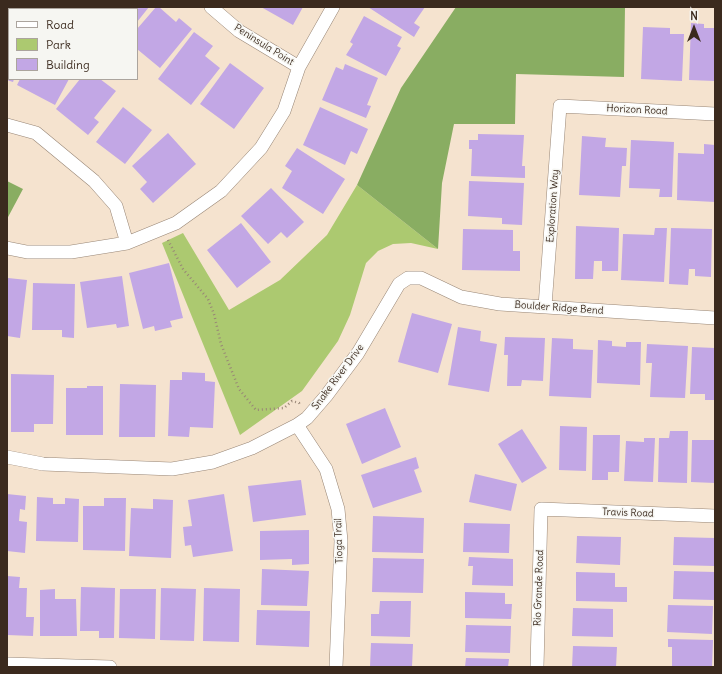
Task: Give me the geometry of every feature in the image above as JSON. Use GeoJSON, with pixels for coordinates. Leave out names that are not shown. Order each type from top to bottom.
{"type":"FeatureCollection","features":[{"type":"Feature","properties":{"kind":"street","name":"Peninsula Point"},"geometry":{"type":"LineString","coordinates":[[211,7],[239,31],[299,67]]}},
{"type":"Feature","properties":{"kind":"street"},"geometry":{"type":"LineString","coordinates":[[7,248],[27,252],[71,252],[127,243],[176,223],[221,192],[261,148],[284,111],[299,67],[333,7]]}},
{"type":"Feature","properties":{"kind":"street","name":"Horizon Road"},"geometry":{"type":"LineString","coordinates":[[560,106],[715,114]]}},
{"type":"Feature","properties":{"kind":"street","name":"Exploration Way"},"geometry":{"type":"LineString","coordinates":[[545,306],[560,106]]}},
{"type":"Feature","properties":{"kind":"street"},"geometry":{"type":"LineString","coordinates":[[7,125],[36,133],[94,181],[116,206],[127,243]]}},
{"type":"Feature","properties":{"kind":"street","name":"Boulder Ridge Bend"},"geometry":{"type":"LineString","coordinates":[[408,278],[421,278],[461,297],[500,304],[715,318]]}},
{"type":"Feature","properties":{"kind":"street","name":"Snake River Drive"},"geometry":{"type":"LineString","coordinates":[[7,457],[43,464],[172,469],[220,460],[252,448],[302,421],[326,396],[358,353],[399,284],[408,278]]}},
{"type":"Feature","properties":{"kind":"street","name":"Tioga Trail"},"geometry":{"type":"LineString","coordinates":[[302,421],[326,469],[338,509],[341,541],[336,667]]}},
{"type":"Feature","properties":{"kind":"street","name":"Travis Road"},"geometry":{"type":"LineString","coordinates":[[541,509],[715,516]]}},
{"type":"Feature","properties":{"kind":"street","name":"Rio Grande Road"},"geometry":{"type":"LineString","coordinates":[[537,667],[541,509]]}},
{"type":"Feature","properties":{"kind":"street"},"geometry":{"type":"LineString","coordinates":[[7,664],[110,667]]}},
{"type":"Feature","properties":{"kind":"path"},"geometry":{"type":"LineString","coordinates":[[162,228],[183,269],[208,299],[214,314],[221,344],[239,389],[256,410],[284,408],[292,401],[299,403],[302,421]]}},
{"type":"Feature","properties":{"kind":"green space"},"geometry":{"type":"Polygon","coordinates":[[[456,7],[625,7],[624,77],[516,74],[515,124],[454,124],[442,183],[438,249],[357,185],[401,88],[456,7]]]}},
{"type":"Feature","properties":{"kind":"green space"},"geometry":{"type":"Polygon","coordinates":[[[7,181],[23,189],[7,219],[7,181]]]}},
{"type":"Feature","properties":{"kind":"green space"},"geometry":{"type":"Polygon","coordinates":[[[357,185],[438,249],[411,243],[393,244],[378,251],[366,263],[350,315],[338,341],[302,391],[240,435],[162,243],[183,233],[229,310],[280,280],[327,235],[357,185]]]}},
{"type":"Feature","properties":{"kind":"building"},"geometry":{"type":"Polygon","coordinates":[[[149,7],[138,21],[138,8],[94,8],[149,7]]]}},
{"type":"Feature","properties":{"kind":"building"},"geometry":{"type":"Polygon","coordinates":[[[156,7],[159,7],[176,22],[179,18],[192,29],[160,68],[138,50],[138,28],[156,7]]]}},
{"type":"Feature","properties":{"kind":"building"},"geometry":{"type":"Polygon","coordinates":[[[261,7],[303,7],[293,25],[261,7]]]}},
{"type":"Feature","properties":{"kind":"building"},"geometry":{"type":"Polygon","coordinates":[[[368,7],[425,7],[414,23],[420,27],[414,37],[368,7]]]}},
{"type":"Feature","properties":{"kind":"building"},"geometry":{"type":"Polygon","coordinates":[[[364,16],[402,37],[397,46],[401,48],[386,76],[346,55],[353,44],[350,42],[364,16]]]}},
{"type":"Feature","properties":{"kind":"building"},"geometry":{"type":"Polygon","coordinates":[[[8,23],[8,80],[14,80],[13,82],[7,80],[8,23]]]}},
{"type":"Feature","properties":{"kind":"building"},"geometry":{"type":"Polygon","coordinates":[[[691,23],[704,24],[704,28],[715,28],[715,81],[689,80],[691,23]]]}},
{"type":"Feature","properties":{"kind":"building"},"geometry":{"type":"Polygon","coordinates":[[[643,27],[670,28],[670,34],[684,34],[682,81],[641,79],[643,27]]]}},
{"type":"Feature","properties":{"kind":"building"},"geometry":{"type":"Polygon","coordinates":[[[194,32],[213,46],[205,56],[220,68],[191,105],[158,79],[194,32]]]}},
{"type":"Feature","properties":{"kind":"building"},"geometry":{"type":"Polygon","coordinates":[[[230,63],[264,88],[234,129],[200,104],[230,63]]]}},
{"type":"Feature","properties":{"kind":"building"},"geometry":{"type":"Polygon","coordinates":[[[345,64],[378,78],[367,105],[371,106],[366,118],[322,100],[336,67],[343,70],[345,64]]]}},
{"type":"Feature","properties":{"kind":"building"},"geometry":{"type":"Polygon","coordinates":[[[20,80],[68,80],[55,105],[17,85],[20,80]]]}},
{"type":"Feature","properties":{"kind":"building"},"geometry":{"type":"Polygon","coordinates":[[[79,80],[101,80],[116,91],[94,118],[99,122],[88,135],[56,109],[79,80]]]}},
{"type":"Feature","properties":{"kind":"building"},"geometry":{"type":"Polygon","coordinates":[[[123,107],[152,130],[125,164],[96,142],[123,107]]]}},
{"type":"Feature","properties":{"kind":"building"},"geometry":{"type":"Polygon","coordinates":[[[320,107],[368,129],[357,154],[351,151],[345,165],[303,145],[320,107]]]}},
{"type":"Feature","properties":{"kind":"building"},"geometry":{"type":"Polygon","coordinates":[[[168,133],[196,164],[153,203],[140,189],[147,182],[132,166],[168,133]]]}},
{"type":"Feature","properties":{"kind":"building"},"geometry":{"type":"Polygon","coordinates":[[[478,134],[524,135],[522,166],[525,166],[525,178],[471,176],[472,149],[469,149],[469,140],[478,140],[478,134]]]}},
{"type":"Feature","properties":{"kind":"building"},"geometry":{"type":"Polygon","coordinates":[[[582,136],[606,138],[605,147],[627,148],[626,166],[622,166],[620,197],[579,195],[582,136]]]}},
{"type":"Feature","properties":{"kind":"building"},"geometry":{"type":"Polygon","coordinates":[[[631,140],[674,142],[672,197],[659,197],[660,189],[629,188],[631,140]]]}},
{"type":"Feature","properties":{"kind":"building"},"geometry":{"type":"Polygon","coordinates":[[[704,144],[715,145],[715,202],[677,200],[678,153],[704,154],[704,144]]]}},
{"type":"Feature","properties":{"kind":"building"},"geometry":{"type":"Polygon","coordinates":[[[297,148],[345,179],[323,214],[282,188],[292,171],[285,166],[297,148]]]}},
{"type":"Feature","properties":{"kind":"building"},"geometry":{"type":"Polygon","coordinates":[[[469,181],[524,183],[522,225],[502,224],[502,218],[468,216],[469,181]]]}},
{"type":"Feature","properties":{"kind":"building"},"geometry":{"type":"Polygon","coordinates":[[[271,188],[304,222],[287,238],[281,232],[268,244],[241,216],[271,188]]]}},
{"type":"Feature","properties":{"kind":"building"},"geometry":{"type":"Polygon","coordinates":[[[241,223],[271,262],[237,288],[207,250],[241,223]]]}},
{"type":"Feature","properties":{"kind":"building"},"geometry":{"type":"Polygon","coordinates":[[[576,226],[619,228],[618,271],[602,271],[602,261],[594,261],[593,279],[575,279],[576,226]]]}},
{"type":"Feature","properties":{"kind":"building"},"geometry":{"type":"Polygon","coordinates":[[[655,228],[667,228],[664,282],[621,280],[623,234],[654,235],[655,228]]]}},
{"type":"Feature","properties":{"kind":"building"},"geometry":{"type":"Polygon","coordinates":[[[671,228],[712,229],[711,277],[695,276],[695,269],[689,269],[688,285],[669,284],[671,228]]]}},
{"type":"Feature","properties":{"kind":"building"},"geometry":{"type":"Polygon","coordinates":[[[463,229],[513,230],[513,251],[520,251],[520,271],[462,270],[463,229]]]}},
{"type":"Feature","properties":{"kind":"building"},"geometry":{"type":"Polygon","coordinates":[[[169,263],[183,318],[170,321],[172,327],[155,331],[154,326],[143,329],[129,273],[169,263]]]}},
{"type":"Feature","properties":{"kind":"building"},"geometry":{"type":"Polygon","coordinates":[[[122,276],[129,326],[117,328],[116,324],[87,328],[80,282],[122,276]]]}},
{"type":"Feature","properties":{"kind":"building"},"geometry":{"type":"Polygon","coordinates":[[[8,278],[27,280],[20,338],[7,336],[8,278]]]}},
{"type":"Feature","properties":{"kind":"building"},"geometry":{"type":"Polygon","coordinates":[[[33,283],[75,284],[74,338],[62,337],[62,330],[32,330],[33,283]]]}},
{"type":"Feature","properties":{"kind":"building"},"geometry":{"type":"Polygon","coordinates":[[[412,313],[452,324],[438,373],[398,362],[412,313]]]}},
{"type":"Feature","properties":{"kind":"building"},"geometry":{"type":"Polygon","coordinates":[[[458,327],[481,331],[480,341],[497,344],[489,392],[448,385],[458,327]]]}},
{"type":"Feature","properties":{"kind":"building"},"geometry":{"type":"Polygon","coordinates":[[[505,337],[545,338],[543,381],[522,380],[521,386],[507,386],[508,355],[504,355],[505,337]]]}},
{"type":"Feature","properties":{"kind":"building"},"geometry":{"type":"Polygon","coordinates":[[[552,338],[573,339],[573,349],[593,350],[591,398],[549,396],[552,338]]]}},
{"type":"Feature","properties":{"kind":"building"},"geometry":{"type":"Polygon","coordinates":[[[598,340],[612,341],[612,346],[626,347],[626,342],[641,342],[640,385],[597,383],[598,340]]]}},
{"type":"Feature","properties":{"kind":"building"},"geometry":{"type":"Polygon","coordinates":[[[647,344],[688,346],[685,398],[650,397],[652,363],[646,363],[647,344]]]}},
{"type":"Feature","properties":{"kind":"building"},"geometry":{"type":"Polygon","coordinates":[[[692,347],[715,348],[715,400],[705,400],[705,394],[690,394],[692,347]]]}},
{"type":"Feature","properties":{"kind":"building"},"geometry":{"type":"Polygon","coordinates":[[[182,372],[205,373],[205,381],[215,382],[213,428],[190,427],[189,437],[168,436],[170,380],[182,380],[182,372]]]}},
{"type":"Feature","properties":{"kind":"building"},"geometry":{"type":"Polygon","coordinates":[[[11,374],[54,375],[53,424],[34,424],[34,432],[11,432],[11,374]]]}},
{"type":"Feature","properties":{"kind":"building"},"geometry":{"type":"Polygon","coordinates":[[[120,384],[156,385],[155,437],[119,437],[120,384]]]}},
{"type":"Feature","properties":{"kind":"building"},"geometry":{"type":"Polygon","coordinates":[[[87,386],[103,386],[103,435],[66,435],[66,388],[87,388],[87,386]]]}},
{"type":"Feature","properties":{"kind":"building"},"geometry":{"type":"Polygon","coordinates":[[[385,408],[401,447],[362,464],[346,424],[385,408]]]}},
{"type":"Feature","properties":{"kind":"building"},"geometry":{"type":"Polygon","coordinates":[[[560,426],[587,427],[586,471],[559,470],[560,426]]]}},
{"type":"Feature","properties":{"kind":"building"},"geometry":{"type":"Polygon","coordinates":[[[522,429],[547,468],[522,483],[498,444],[522,429]]]}},
{"type":"Feature","properties":{"kind":"building"},"geometry":{"type":"Polygon","coordinates":[[[670,431],[688,431],[687,483],[658,482],[659,438],[669,438],[670,431]]]}},
{"type":"Feature","properties":{"kind":"building"},"geometry":{"type":"Polygon","coordinates":[[[593,435],[620,435],[619,472],[608,472],[608,480],[592,480],[593,435]]]}},
{"type":"Feature","properties":{"kind":"building"},"geometry":{"type":"Polygon","coordinates":[[[644,438],[655,438],[653,482],[624,481],[626,441],[644,442],[644,438]]]}},
{"type":"Feature","properties":{"kind":"building"},"geometry":{"type":"Polygon","coordinates":[[[692,440],[715,440],[715,483],[691,482],[692,440]]]}},
{"type":"Feature","properties":{"kind":"building"},"geometry":{"type":"Polygon","coordinates":[[[416,457],[419,468],[414,470],[422,492],[373,508],[361,475],[416,457]]]}},
{"type":"Feature","properties":{"kind":"building"},"geometry":{"type":"Polygon","coordinates":[[[475,474],[517,484],[511,511],[469,502],[475,474]]]}},
{"type":"Feature","properties":{"kind":"building"},"geometry":{"type":"Polygon","coordinates":[[[301,480],[306,515],[253,522],[248,486],[301,480]]]}},
{"type":"Feature","properties":{"kind":"building"},"geometry":{"type":"Polygon","coordinates":[[[7,494],[26,496],[25,510],[20,509],[19,521],[27,522],[25,553],[7,551],[7,494]]]}},
{"type":"Feature","properties":{"kind":"building"},"geometry":{"type":"Polygon","coordinates":[[[224,494],[233,551],[193,557],[191,545],[185,546],[183,527],[192,526],[188,500],[224,494]]]}},
{"type":"Feature","properties":{"kind":"building"},"geometry":{"type":"Polygon","coordinates":[[[37,497],[53,498],[53,504],[65,504],[65,498],[79,499],[78,542],[36,541],[37,497]]]}},
{"type":"Feature","properties":{"kind":"building"},"geometry":{"type":"Polygon","coordinates":[[[104,498],[126,498],[125,551],[83,550],[83,506],[104,506],[104,498]]]}},
{"type":"Feature","properties":{"kind":"building"},"geometry":{"type":"Polygon","coordinates":[[[153,499],[173,500],[171,558],[129,556],[131,508],[153,509],[153,499]]]}},
{"type":"Feature","properties":{"kind":"building"},"geometry":{"type":"Polygon","coordinates":[[[373,516],[424,518],[423,553],[372,552],[373,516]]]}},
{"type":"Feature","properties":{"kind":"building"},"geometry":{"type":"Polygon","coordinates":[[[464,523],[510,524],[509,553],[463,552],[464,523]]]}},
{"type":"Feature","properties":{"kind":"building"},"geometry":{"type":"Polygon","coordinates":[[[309,530],[309,564],[292,565],[292,559],[260,560],[260,531],[309,530]]]}},
{"type":"Feature","properties":{"kind":"building"},"geometry":{"type":"Polygon","coordinates":[[[577,536],[621,537],[620,565],[576,563],[577,536]]]}},
{"type":"Feature","properties":{"kind":"building"},"geometry":{"type":"Polygon","coordinates":[[[674,537],[715,538],[715,566],[673,565],[674,537]]]}},
{"type":"Feature","properties":{"kind":"building"},"geometry":{"type":"Polygon","coordinates":[[[469,557],[513,559],[513,586],[472,585],[473,566],[468,566],[469,557]]]}},
{"type":"Feature","properties":{"kind":"building"},"geometry":{"type":"Polygon","coordinates":[[[373,558],[424,559],[423,593],[372,592],[373,558]]]}},
{"type":"Feature","properties":{"kind":"building"},"geometry":{"type":"Polygon","coordinates":[[[262,569],[309,571],[307,606],[261,605],[262,569]]]}},
{"type":"Feature","properties":{"kind":"building"},"geometry":{"type":"Polygon","coordinates":[[[674,571],[715,572],[715,600],[673,599],[674,571]]]}},
{"type":"Feature","properties":{"kind":"building"},"geometry":{"type":"Polygon","coordinates":[[[576,572],[615,573],[615,587],[627,587],[627,602],[576,601],[576,572]]]}},
{"type":"Feature","properties":{"kind":"building"},"geometry":{"type":"Polygon","coordinates":[[[7,576],[20,577],[19,588],[27,588],[26,617],[34,617],[33,636],[7,635],[7,576]]]}},
{"type":"Feature","properties":{"kind":"building"},"geometry":{"type":"Polygon","coordinates":[[[81,587],[115,588],[114,638],[99,638],[99,631],[80,631],[81,587]]]}},
{"type":"Feature","properties":{"kind":"building"},"geometry":{"type":"Polygon","coordinates":[[[161,588],[196,589],[194,641],[160,640],[161,588]]]}},
{"type":"Feature","properties":{"kind":"building"},"geometry":{"type":"Polygon","coordinates":[[[204,588],[240,589],[239,642],[203,641],[204,588]]]}},
{"type":"Feature","properties":{"kind":"building"},"geometry":{"type":"Polygon","coordinates":[[[55,589],[55,599],[76,599],[77,636],[40,636],[40,590],[55,589]]]}},
{"type":"Feature","properties":{"kind":"building"},"geometry":{"type":"Polygon","coordinates":[[[120,589],[156,589],[155,639],[119,638],[120,589]]]}},
{"type":"Feature","properties":{"kind":"building"},"geometry":{"type":"Polygon","coordinates":[[[465,592],[505,593],[505,604],[512,604],[511,619],[465,618],[465,592]]]}},
{"type":"Feature","properties":{"kind":"building"},"geometry":{"type":"Polygon","coordinates":[[[380,601],[411,601],[410,637],[371,636],[371,614],[379,614],[380,601]]]}},
{"type":"Feature","properties":{"kind":"building"},"geometry":{"type":"Polygon","coordinates":[[[668,605],[713,606],[712,634],[667,632],[668,605]]]}},
{"type":"Feature","properties":{"kind":"building"},"geometry":{"type":"Polygon","coordinates":[[[573,608],[613,609],[613,637],[572,636],[573,608]]]}},
{"type":"Feature","properties":{"kind":"building"},"geometry":{"type":"Polygon","coordinates":[[[257,610],[310,611],[309,647],[256,645],[257,610]]]}},
{"type":"Feature","properties":{"kind":"building"},"geometry":{"type":"Polygon","coordinates":[[[466,625],[511,626],[510,653],[465,652],[466,625]]]}},
{"type":"Feature","properties":{"kind":"building"},"geometry":{"type":"Polygon","coordinates":[[[668,639],[713,640],[712,667],[672,666],[672,647],[668,647],[668,639]]]}},
{"type":"Feature","properties":{"kind":"building"},"geometry":{"type":"Polygon","coordinates":[[[371,643],[413,644],[412,667],[370,667],[371,643]]]}},
{"type":"Feature","properties":{"kind":"building"},"geometry":{"type":"Polygon","coordinates":[[[573,646],[617,647],[616,667],[572,667],[573,646]]]}},
{"type":"Feature","properties":{"kind":"building"},"geometry":{"type":"Polygon","coordinates":[[[466,658],[509,659],[508,667],[465,667],[466,658]]]}}]}
